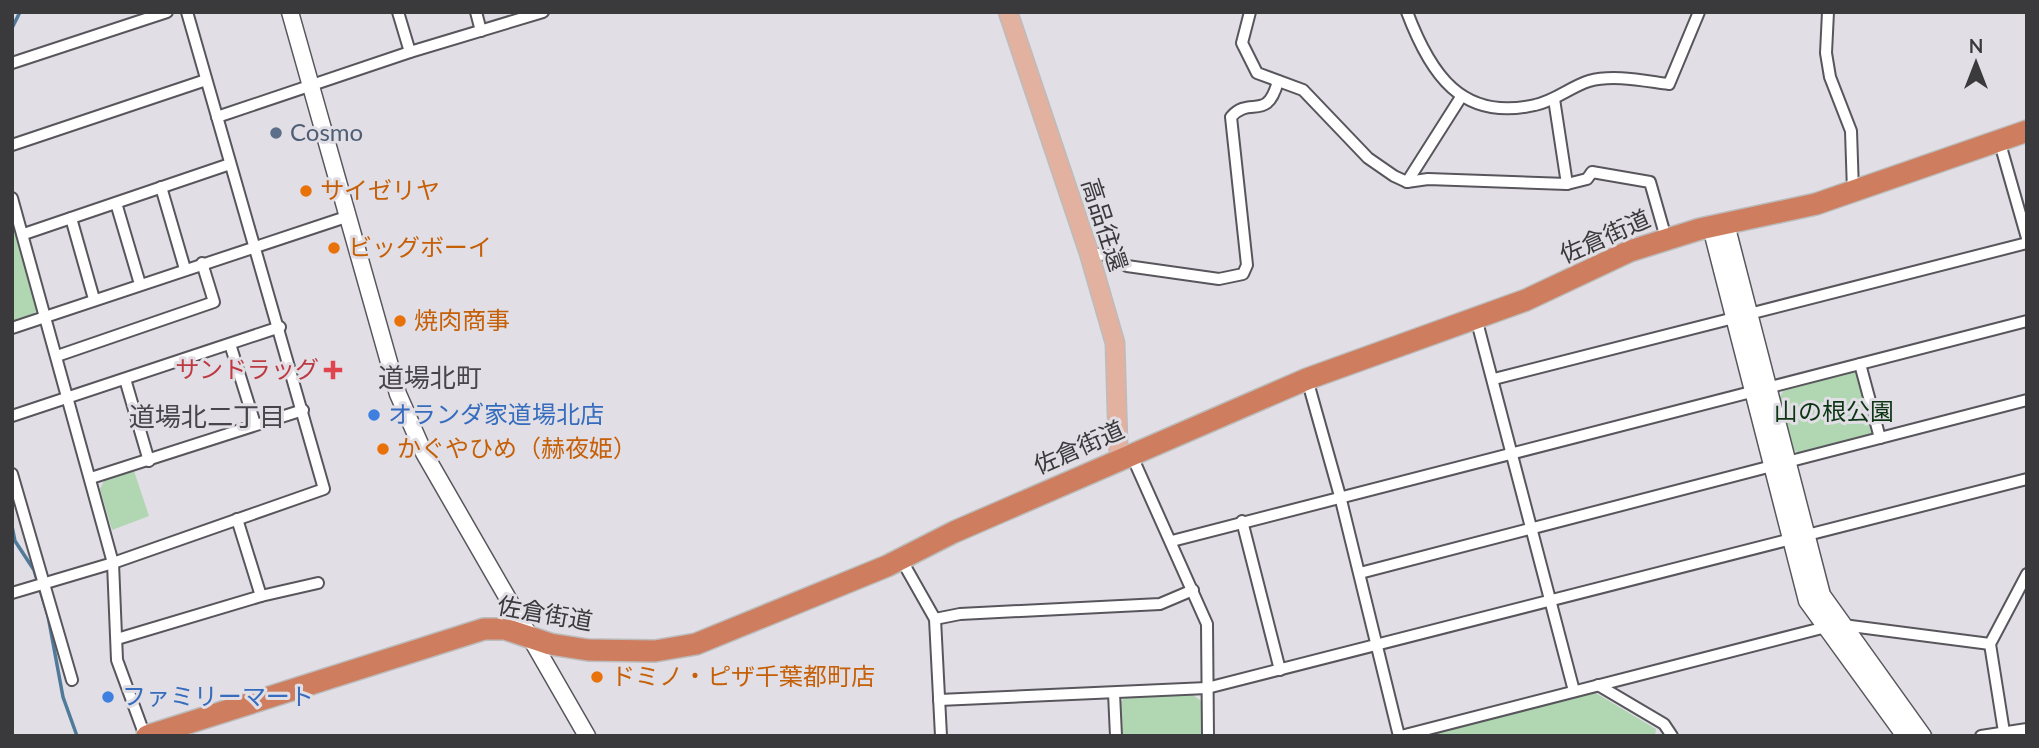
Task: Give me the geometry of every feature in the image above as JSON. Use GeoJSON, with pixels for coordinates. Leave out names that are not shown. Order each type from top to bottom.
{"type":"FeatureCollection","features":[{"type":"Feature","properties":{"kind":"highway","name":"佐倉街道"},"geometry":{"type":"LineString","coordinates":[[146,736],[471,632],[505,629],[580,649],[629,652],[684,648],[901,559],[954,532],[1129,459],[1307,379],[1551,290],[1630,251],[1717,224],[1816,204],[2027,131]]}},
{"type":"Feature","properties":{"kind":"main road","name":"高品往還"},"geometry":{"type":"LineString","coordinates":[[1008,12],[1089,253],[1115,342],[1118,446],[1129,459]]}},
{"type":"Feature","properties":{"kind":"street"},"geometry":{"type":"LineString","coordinates":[[12,63],[167,12]]}},
{"type":"Feature","properties":{"kind":"street"},"geometry":{"type":"LineString","coordinates":[[12,593],[113,563],[324,489],[280,327],[254,247],[187,12]]}},
{"type":"Feature","properties":{"kind":"street"},"geometry":{"type":"LineString","coordinates":[[290,12],[398,394],[424,453],[587,736]]}},
{"type":"Feature","properties":{"kind":"street"},"geometry":{"type":"LineString","coordinates":[[398,12],[410,52]]}},
{"type":"Feature","properties":{"kind":"street"},"geometry":{"type":"LineString","coordinates":[[476,12],[481,31]]}},
{"type":"Feature","properties":{"kind":"street"},"geometry":{"type":"LineString","coordinates":[[217,117],[410,52],[543,12]]}},
{"type":"Feature","properties":{"kind":"street"},"geometry":{"type":"LineString","coordinates":[[1250,12],[1242,43],[1257,73],[1303,90],[1368,158],[1407,182],[1428,179],[1567,184],[1587,179],[1592,172],[1650,182],[1666,239]]}},
{"type":"Feature","properties":{"kind":"street"},"geometry":{"type":"LineString","coordinates":[[1407,12],[1421,48],[1461,97],[1500,107],[1536,105],[1590,81],[1640,80],[1669,84],[1699,12]]}},
{"type":"Feature","properties":{"kind":"street"},"geometry":{"type":"LineString","coordinates":[[1828,12],[1826,53],[1830,77],[1851,131],[1853,191]]}},
{"type":"Feature","properties":{"kind":"street"},"geometry":{"type":"LineString","coordinates":[[12,145],[206,80]]}},
{"type":"Feature","properties":{"kind":"street"},"geometry":{"type":"LineString","coordinates":[[1089,253],[1113,256],[1127,266],[1219,279],[1242,274],[1247,265],[1231,117],[1237,110],[1267,104],[1273,98],[1278,81]]}},
{"type":"Feature","properties":{"kind":"street"},"geometry":{"type":"LineString","coordinates":[[1407,182],[1461,97]]}},
{"type":"Feature","properties":{"kind":"street"},"geometry":{"type":"LineString","coordinates":[[1554,99],[1567,184]]}},
{"type":"Feature","properties":{"kind":"street"},"geometry":{"type":"LineString","coordinates":[[1493,379],[2027,240],[1999,140]]}},
{"type":"Feature","properties":{"kind":"street"},"geometry":{"type":"LineString","coordinates":[[24,234],[230,164]]}},
{"type":"Feature","properties":{"kind":"street"},"geometry":{"type":"LineString","coordinates":[[161,187],[185,269]]}},
{"type":"Feature","properties":{"kind":"street"},"geometry":{"type":"LineString","coordinates":[[12,198],[113,563],[120,670],[146,736]]}},
{"type":"Feature","properties":{"kind":"street"},"geometry":{"type":"LineString","coordinates":[[116,203],[140,284]]}},
{"type":"Feature","properties":{"kind":"street"},"geometry":{"type":"LineString","coordinates":[[12,328],[346,217]]}},
{"type":"Feature","properties":{"kind":"street"},"geometry":{"type":"LineString","coordinates":[[71,218],[94,299]]}},
{"type":"Feature","properties":{"kind":"street"},"geometry":{"type":"LineString","coordinates":[[1717,224],[1713,235],[1742,316],[1799,537],[1822,595],[1923,736]]}},
{"type":"Feature","properties":{"kind":"street"},"geometry":{"type":"LineString","coordinates":[[57,356],[214,302],[202,263]]}},
{"type":"Feature","properties":{"kind":"street"},"geometry":{"type":"LineString","coordinates":[[1476,318],[1574,691]]}},
{"type":"Feature","properties":{"kind":"street"},"geometry":{"type":"LineString","coordinates":[[1172,541],[2027,321]]}},
{"type":"Feature","properties":{"kind":"street"},"geometry":{"type":"LineString","coordinates":[[12,416],[280,327]]}},
{"type":"Feature","properties":{"kind":"street"},"geometry":{"type":"LineString","coordinates":[[230,344],[255,424]]}},
{"type":"Feature","properties":{"kind":"street"},"geometry":{"type":"LineString","coordinates":[[1860,364],[1880,438]]}},
{"type":"Feature","properties":{"kind":"street"},"geometry":{"type":"LineString","coordinates":[[125,379],[149,461]]}},
{"type":"Feature","properties":{"kind":"street"},"geometry":{"type":"LineString","coordinates":[[1307,379],[1360,572],[1400,736],[1826,627]]}},
{"type":"Feature","properties":{"kind":"street"},"geometry":{"type":"LineString","coordinates":[[1360,572],[2027,400]]}},
{"type":"Feature","properties":{"kind":"street"},"geometry":{"type":"LineString","coordinates":[[91,478],[303,410]]}},
{"type":"Feature","properties":{"kind":"street"},"geometry":{"type":"LineString","coordinates":[[1129,459],[1172,541],[1207,624],[1208,736]]}},
{"type":"Feature","properties":{"kind":"street"},"geometry":{"type":"LineString","coordinates":[[12,474],[40,585],[72,680]]}},
{"type":"Feature","properties":{"kind":"street"},"geometry":{"type":"LineString","coordinates":[[940,700],[1208,688],[2027,479]]}},
{"type":"Feature","properties":{"kind":"street"},"geometry":{"type":"LineString","coordinates":[[237,519],[261,596]]}},
{"type":"Feature","properties":{"kind":"street"},"geometry":{"type":"LineString","coordinates":[[1242,521],[1280,670]]}},
{"type":"Feature","properties":{"kind":"street"},"geometry":{"type":"LineString","coordinates":[[1799,537],[1807,601],[1905,736]]}},
{"type":"Feature","properties":{"kind":"street"},"geometry":{"type":"LineString","coordinates":[[901,559],[935,619],[941,736]]}},
{"type":"Feature","properties":{"kind":"street"},"geometry":{"type":"LineString","coordinates":[[2004,732],[1990,644],[2026,576]]}},
{"type":"Feature","properties":{"kind":"street"},"geometry":{"type":"LineString","coordinates":[[117,639],[261,596],[318,583]]}},
{"type":"Feature","properties":{"kind":"street"},"geometry":{"type":"LineString","coordinates":[[935,619],[960,614],[1160,604],[1193,590]]}},
{"type":"Feature","properties":{"kind":"street"},"geometry":{"type":"LineString","coordinates":[[1843,625],[1990,644]]}},
{"type":"Feature","properties":{"kind":"street"},"geometry":{"type":"LineString","coordinates":[[1598,685],[1664,724],[1672,736]]}},
{"type":"Feature","properties":{"kind":"street"},"geometry":{"type":"LineString","coordinates":[[1114,693],[1116,736]]}},
{"type":"Feature","properties":{"kind":"street"},"geometry":{"type":"LineString","coordinates":[[1981,736],[2027,729]]}},
{"type":"Feature","properties":{"kind":"green space"},"geometry":{"type":"Polygon","coordinates":[[[12,223],[38,308],[33,315],[12,322],[12,223]]]}},
{"type":"Feature","properties":{"kind":"green space","name":"山の根公園"},"geometry":{"type":"Polygon","coordinates":[[[1856,371],[1861,373],[1875,432],[1872,437],[1802,454],[1793,450],[1780,398],[1783,391],[1856,371]]]}},
{"type":"Feature","properties":{"kind":"green space"},"geometry":{"type":"Polygon","coordinates":[[[134,471],[149,516],[112,530],[100,489],[105,479],[134,471]]]}},
{"type":"Feature","properties":{"kind":"green space"},"geometry":{"type":"Polygon","coordinates":[[[1594,692],[1656,729],[1655,736],[1428,736],[1594,692]]]}},
{"type":"Feature","properties":{"kind":"green space"},"geometry":{"type":"Polygon","coordinates":[[[1193,695],[1201,701],[1201,736],[1120,736],[1119,704],[1125,697],[1193,695]]]}},
{"type":"Feature","properties":{"kind":"waterway"},"geometry":{"type":"LineString","coordinates":[[12,28],[20,12]]}},
{"type":"Feature","properties":{"kind":"waterway"},"geometry":{"type":"LineString","coordinates":[[12,526],[15,541],[34,570],[48,616],[63,697],[77,736]]}},
{"type":"Feature","properties":{"kind":"place","name":"Cosmo"},"geometry":{"type":"Point","coordinates":[276,133]}},
{"type":"Feature","properties":{"kind":"place","name":"サイゼリヤ"},"geometry":{"type":"Point","coordinates":[306,191]}},
{"type":"Feature","properties":{"kind":"place","name":"ビッグボーイ"},"geometry":{"type":"Point","coordinates":[334,248]}},
{"type":"Feature","properties":{"kind":"place","name":"焼肉商事"},"geometry":{"type":"Point","coordinates":[400,321]}},
{"type":"Feature","properties":{"kind":"place","name":"サンドラッグ"},"geometry":{"type":"Point","coordinates":[333,370]}},
{"type":"Feature","properties":{"kind":"place","name":"オランダ家道場北店"},"geometry":{"type":"Point","coordinates":[374,415]}},
{"type":"Feature","properties":{"kind":"place","name":"かぐやひめ（赫夜姫）"},"geometry":{"type":"Point","coordinates":[383,449]}},
{"type":"Feature","properties":{"kind":"place","name":"ドミノ・ピザ千葉都町店"},"geometry":{"type":"Point","coordinates":[597,677]}},
{"type":"Feature","properties":{"kind":"place","name":"ファミリーマート"},"geometry":{"type":"Point","coordinates":[108,697]}},
{"type":"Feature","properties":{"kind":"district","name":"道場北町"},"geometry":{"type":"Point","coordinates":[430,378]}},
{"type":"Feature","properties":{"kind":"district","name":"道場北二丁目"},"geometry":{"type":"Point","coordinates":[207,417]}}]}
